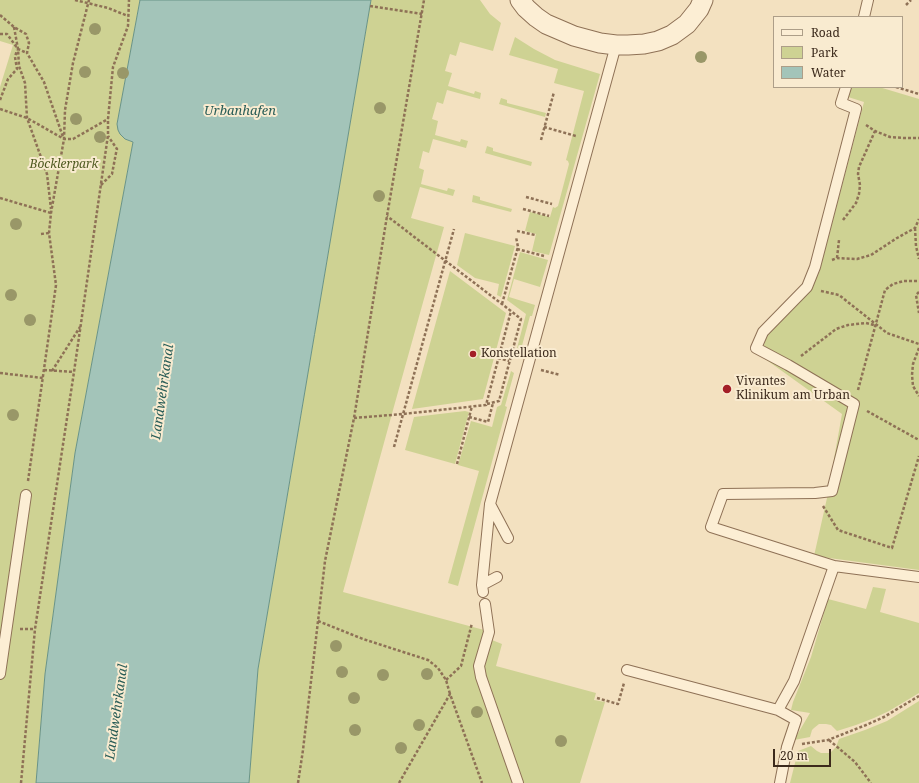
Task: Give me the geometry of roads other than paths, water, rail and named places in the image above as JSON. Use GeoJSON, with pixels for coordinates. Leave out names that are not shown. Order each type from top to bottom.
{"type":"FeatureCollection","features":[{"type":"Feature","properties":{"kind":"street"},"geometry":{"type":"LineString","coordinates":[[520,0],[536,17],[559,30],[586,40],[616,45],[644,44],[658,41],[672,35],[687,24],[699,9],[703,0]]}},
{"type":"Feature","properties":{"kind":"lane"},"geometry":{"type":"LineString","coordinates":[[864,16],[868,0]]}},
{"type":"Feature","properties":{"kind":"lane"},"geometry":{"type":"LineString","coordinates":[[497,577],[483,589],[490,504],[616,45]]}},
{"type":"Feature","properties":{"kind":"lane"},"geometry":{"type":"LineString","coordinates":[[846,88],[841,103],[856,109],[815,266],[807,287],[764,332],[756,348],[854,404],[832,492],[723,494],[711,527],[834,566],[919,577]]}},
{"type":"Feature","properties":{"kind":"lane"},"geometry":{"type":"LineString","coordinates":[[0,674],[26,495]]}},
{"type":"Feature","properties":{"kind":"lane"},"geometry":{"type":"LineString","coordinates":[[490,504],[508,538]]}},
{"type":"Feature","properties":{"kind":"lane"},"geometry":{"type":"LineString","coordinates":[[778,710],[794,681],[834,566]]}},
{"type":"Feature","properties":{"kind":"lane"},"geometry":{"type":"LineString","coordinates":[[485,604],[489,632],[479,666],[481,677],[518,783]]}},
{"type":"Feature","properties":{"kind":"lane"},"geometry":{"type":"LineString","coordinates":[[627,670],[778,710],[796,720],[787,747],[780,783]]}},
{"type":"Feature","properties":{"kind":"water","name":"Urbanhafen"},"geometry":{"type":"Polygon","coordinates":[[[140,0],[371,0],[258,669],[249,783],[36,783],[45,674],[75,453],[133,142],[125,139],[120,134],[117,124],[140,0]]]}},
{"type":"Feature","properties":{"kind":"place","name":"Konstellation"},"geometry":{"type":"Point","coordinates":[473,354]}},
{"type":"Feature","properties":{"kind":"place","name":"Vivantes Klinikum am Urban"},"geometry":{"type":"Point","coordinates":[727,389]}},
{"type":"Feature","properties":{"kind":"park label","name":"Böcklerpark"},"geometry":{"type":"Point","coordinates":[64,165]}},
{"type":"Feature","properties":{"kind":"water label","name":"Landwehrkanal"},"geometry":{"type":"Point","coordinates":[163,392]}},
{"type":"Feature","properties":{"kind":"water label","name":"Landwehrkanal"},"geometry":{"type":"Point","coordinates":[117,712]}}]}
